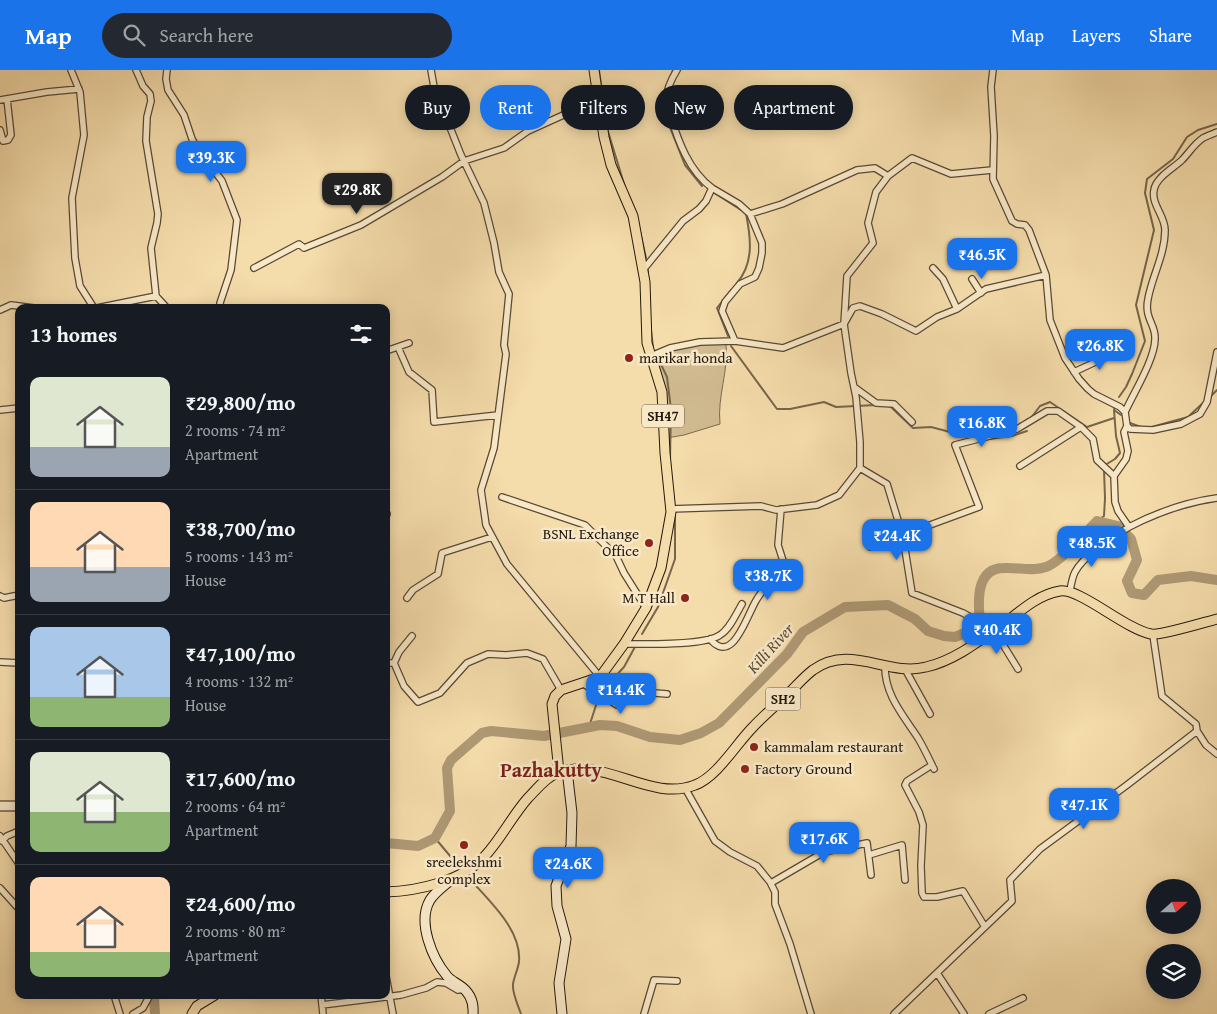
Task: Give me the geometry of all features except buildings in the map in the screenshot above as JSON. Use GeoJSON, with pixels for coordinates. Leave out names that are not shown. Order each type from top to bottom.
{"type":"FeatureCollection","features":[{"type":"Feature","properties":{"kind":"main road","name":"SH47"},"geometry":{"type":"LineString","coordinates":[[594,70],[596,85]]}},
{"type":"Feature","properties":{"kind":"main road","name":"SH47"},"geometry":{"type":"LineString","coordinates":[[600,677],[624,644],[646,608],[661,568],[669,528],[670,510],[662,392],[647,343],[643,270],[633,216],[611,165],[603,130]]}},
{"type":"Feature","properties":{"kind":"main road","name":"SH2"},"geometry":{"type":"LineString","coordinates":[[563,771],[596,771],[660,788],[685,788],[697,784],[709,777],[753,727],[813,670],[824,664],[847,658],[905,669],[928,667],[977,642],[1046,594],[1063,590],[1070,591]]}},
{"type":"Feature","properties":{"kind":"main road"},"geometry":{"type":"LineString","coordinates":[[1070,591],[1110,615],[1153,635],[1217,619]]}},
{"type":"Feature","properties":{"kind":"main road"},"geometry":{"type":"LineString","coordinates":[[562,1014],[559,983],[566,939],[558,906],[556,886],[571,846],[572,813],[555,742],[552,704],[555,696],[561,690],[600,677]]}},
{"type":"Feature","properties":{"kind":"main road"},"geometry":{"type":"LineString","coordinates":[[390,892],[418,888],[454,878],[466,872],[486,855],[524,803],[539,786],[551,776],[563,771]]}},
{"type":"Feature","properties":{"kind":"main road"},"geometry":{"type":"LineString","coordinates":[[0,806],[15,806]]}},
{"type":"Feature","properties":{"kind":"main road"},"geometry":{"type":"LineString","coordinates":[[454,878],[430,900],[424,921],[429,941],[438,962],[448,977],[469,994],[474,1006],[473,1014]]}},
{"type":"Feature","properties":{"kind":"main road"},"geometry":{"type":"LineString","coordinates":[[192,1014],[197,1006],[208,999]]}},
{"type":"Feature","properties":{"kind":"street"},"geometry":{"type":"LineString","coordinates":[[72,70],[78,89],[84,135],[72,198],[76,258],[80,286],[93,304]]}},
{"type":"Feature","properties":{"kind":"street"},"geometry":{"type":"LineString","coordinates":[[136,70],[143,86],[150,94],[151,101],[147,117],[146,141],[158,214],[151,248],[156,296],[163,304]]}},
{"type":"Feature","properties":{"kind":"street"},"geometry":{"type":"LineString","coordinates":[[167,70],[168,90],[184,116],[196,148],[222,181],[237,220],[231,270],[220,304]]}},
{"type":"Feature","properties":{"kind":"street"},"geometry":{"type":"LineString","coordinates":[[431,70],[434,87],[464,161],[484,203],[500,272],[509,294],[504,345],[506,354],[494,448],[481,490],[486,525],[507,564],[600,677]]}},
{"type":"Feature","properties":{"kind":"street"},"geometry":{"type":"LineString","coordinates":[[677,70],[666,100],[676,134],[685,155],[706,184],[739,204],[750,214],[762,243],[759,268],[755,277],[740,284],[725,302],[722,311],[735,341]]}},
{"type":"Feature","properties":{"kind":"street"},"geometry":{"type":"LineString","coordinates":[[993,70],[991,87],[994,136],[993,179],[1012,221],[1025,225],[1029,230],[1046,274],[1050,320],[1065,358],[1074,372],[1094,394],[1120,407],[1125,412]]}},
{"type":"Feature","properties":{"kind":"street"},"geometry":{"type":"LineString","coordinates":[[0,100],[78,89]]}},
{"type":"Feature","properties":{"kind":"street"},"geometry":{"type":"LineString","coordinates":[[0,130],[3,141],[8,140],[11,135],[7,99]]}},
{"type":"Feature","properties":{"kind":"street"},"geometry":{"type":"LineString","coordinates":[[254,268],[298,244],[304,248],[361,225],[442,177],[464,161],[504,148],[528,131],[561,116]]}},
{"type":"Feature","properties":{"kind":"street"},"geometry":{"type":"LineString","coordinates":[[1129,527],[1118,511],[1115,502],[1114,476],[1126,459],[1128,451],[1124,432],[1127,426],[1125,412],[1142,380],[1155,346],[1156,336],[1147,315],[1148,300],[1163,252],[1165,228],[1155,201],[1154,190],[1161,179],[1183,160],[1191,149],[1202,139],[1217,132]]}},
{"type":"Feature","properties":{"kind":"street"},"geometry":{"type":"LineString","coordinates":[[670,510],[761,506],[780,509],[817,505],[839,495],[860,468],[856,397],[844,324],[847,276],[873,243],[868,223],[876,192],[888,176],[912,158],[951,174],[992,170]]}},
{"type":"Feature","properties":{"kind":"street"},"geometry":{"type":"LineString","coordinates":[[750,214],[782,204],[857,170],[875,168],[888,176]]}},
{"type":"Feature","properties":{"kind":"street"},"geometry":{"type":"LineString","coordinates":[[643,270],[683,221],[703,205],[712,188]]}},
{"type":"Feature","properties":{"kind":"street"},"geometry":{"type":"LineString","coordinates":[[933,268],[943,279],[957,309]]}},
{"type":"Feature","properties":{"kind":"street"},"geometry":{"type":"LineString","coordinates":[[650,356],[670,348],[700,342],[735,341],[783,348],[844,324],[854,308],[860,306],[882,314],[916,331],[936,317],[957,309],[986,289],[1046,274]]}},
{"type":"Feature","properties":{"kind":"street"},"geometry":{"type":"LineString","coordinates":[[972,279],[981,293]]}},
{"type":"Feature","properties":{"kind":"street"},"geometry":{"type":"LineString","coordinates":[[116,304],[156,296]]}},
{"type":"Feature","properties":{"kind":"street"},"geometry":{"type":"LineString","coordinates":[[0,310],[15,306]]}},
{"type":"Feature","properties":{"kind":"street"},"geometry":{"type":"LineString","coordinates":[[390,350],[408,343]]}},
{"type":"Feature","properties":{"kind":"street"},"geometry":{"type":"LineString","coordinates":[[398,347],[409,372],[432,390],[434,422],[498,414]]}},
{"type":"Feature","properties":{"kind":"street"},"geometry":{"type":"LineString","coordinates":[[1074,372],[1106,357],[1113,351]]}},
{"type":"Feature","properties":{"kind":"street"},"geometry":{"type":"LineString","coordinates":[[1127,426],[1132,430],[1153,430],[1181,424],[1200,414],[1207,402],[1217,352]]}},
{"type":"Feature","properties":{"kind":"street"},"geometry":{"type":"LineString","coordinates":[[854,387],[876,403],[894,404],[912,422]]}},
{"type":"Feature","properties":{"kind":"street"},"geometry":{"type":"LineString","coordinates":[[0,410],[15,408]]}},
{"type":"Feature","properties":{"kind":"street"},"geometry":{"type":"LineString","coordinates":[[870,547],[904,537],[911,532],[979,507],[956,444],[1017,429],[1047,411],[1058,411],[1081,427],[1093,439],[1097,460],[1114,476]]}},
{"type":"Feature","properties":{"kind":"street"},"geometry":{"type":"LineString","coordinates":[[1020,466],[1081,427]]}},
{"type":"Feature","properties":{"kind":"street"},"geometry":{"type":"LineString","coordinates":[[860,468],[887,484],[904,537],[912,593],[964,613],[994,630],[1018,668]]}},
{"type":"Feature","properties":{"kind":"street"},"geometry":{"type":"LineString","coordinates":[[502,497],[584,525],[616,556],[624,573],[646,608]]}},
{"type":"Feature","properties":{"kind":"street"},"geometry":{"type":"LineString","coordinates":[[1070,591],[1074,574],[1080,564],[1129,527],[1150,516],[1201,500],[1217,498]]}},
{"type":"Feature","properties":{"kind":"street"},"geometry":{"type":"LineString","coordinates":[[710,639],[716,646],[722,648],[733,643],[738,637],[757,598],[785,567],[778,545],[780,509]]}},
{"type":"Feature","properties":{"kind":"street"},"geometry":{"type":"LineString","coordinates":[[407,598],[413,590],[438,574],[442,553],[492,537]]}},
{"type":"Feature","properties":{"kind":"street"},"geometry":{"type":"LineString","coordinates":[[0,596],[4,598],[15,596]]}},
{"type":"Feature","properties":{"kind":"street"},"geometry":{"type":"LineString","coordinates":[[624,644],[692,642],[710,639],[721,635],[727,629],[742,604]]}},
{"type":"Feature","properties":{"kind":"street"},"geometry":{"type":"LineString","coordinates":[[1153,635],[1162,696],[1196,724],[1197,731],[1206,745],[1217,754]]}},
{"type":"Feature","properties":{"kind":"street"},"geometry":{"type":"LineString","coordinates":[[412,636],[399,652],[394,664],[404,686],[418,702],[440,693],[467,663],[488,654],[527,653],[542,659],[561,690]]}},
{"type":"Feature","properties":{"kind":"street"},"geometry":{"type":"LineString","coordinates":[[0,662],[15,663]]}},
{"type":"Feature","properties":{"kind":"street"},"geometry":{"type":"LineString","coordinates":[[885,665],[884,679],[903,718],[919,740],[933,767],[906,784],[923,824],[922,893],[924,896],[937,897],[963,891],[986,926]]}},
{"type":"Feature","properties":{"kind":"street"},"geometry":{"type":"LineString","coordinates":[[905,669],[930,714]]}},
{"type":"Feature","properties":{"kind":"street"},"geometry":{"type":"LineString","coordinates":[[582,683],[617,705],[631,691],[667,694]]}},
{"type":"Feature","properties":{"kind":"street"},"geometry":{"type":"LineString","coordinates":[[894,1014],[1012,901],[1010,880],[1040,849],[1127,786],[1197,731]]}},
{"type":"Feature","properties":{"kind":"street"},"geometry":{"type":"LineString","coordinates":[[685,788],[715,841],[730,852],[757,866],[770,883],[775,892],[775,904],[790,944],[811,1014]]}},
{"type":"Feature","properties":{"kind":"street"},"geometry":{"type":"LineString","coordinates":[[15,833],[1,838],[15,858]]}},
{"type":"Feature","properties":{"kind":"street"},"geometry":{"type":"LineString","coordinates":[[770,883],[824,852],[867,843],[871,875]]}},
{"type":"Feature","properties":{"kind":"street"},"geometry":{"type":"LineString","coordinates":[[869,855],[902,845],[905,880]]}},
{"type":"Feature","properties":{"kind":"street"},"geometry":{"type":"LineString","coordinates":[[0,888],[15,905]]}},
{"type":"Feature","properties":{"kind":"street"},"geometry":{"type":"LineString","coordinates":[[937,973],[964,1014]]}},
{"type":"Feature","properties":{"kind":"street"},"geometry":{"type":"LineString","coordinates":[[644,1014],[654,980],[677,981]]}},
{"type":"Feature","properties":{"kind":"street"},"geometry":{"type":"LineString","coordinates":[[393,1014],[390,996],[411,993],[437,982],[458,990],[465,989]]}},
{"type":"Feature","properties":{"kind":"street"},"geometry":{"type":"LineString","coordinates":[[989,1014],[1024,998]]}},
{"type":"Feature","properties":{"kind":"street"},"geometry":{"type":"LineString","coordinates":[[115,999],[120,1014]]}},
{"type":"Feature","properties":{"kind":"street"},"geometry":{"type":"LineString","coordinates":[[133,1014],[143,1008],[148,999]]}},
{"type":"Feature","properties":{"kind":"street"},"geometry":{"type":"LineString","coordinates":[[321,999],[323,1014]]}},
{"type":"Feature","properties":{"kind":"street"},"geometry":{"type":"LineString","coordinates":[[322,1005],[367,999]]}},
{"type":"Feature","properties":{"kind":"shaded area"},"geometry":{"type":"Polygon","coordinates":[[[726,344],[720,424],[667,438],[654,361],[658,352],[693,345],[726,344]]]}},
{"type":"Feature","properties":{"kind":"waterway"},"geometry":{"type":"LineString","coordinates":[[599,70],[607,128],[625,187]]}},
{"type":"Feature","properties":{"kind":"waterway"},"geometry":{"type":"LineString","coordinates":[[671,76],[673,70]]}},
{"type":"Feature","properties":{"kind":"waterway"},"geometry":{"type":"LineString","coordinates":[[1119,397],[1126,387],[1145,341],[1136,305],[1154,230],[1145,193],[1147,179],[1173,159],[1187,137],[1198,130],[1217,124]]}},
{"type":"Feature","properties":{"kind":"waterway"},"geometry":{"type":"LineString","coordinates":[[671,130],[685,165],[702,186]]}},
{"type":"Feature","properties":{"kind":"waterway"},"geometry":{"type":"LineString","coordinates":[[713,192],[741,210]]}},
{"type":"Feature","properties":{"kind":"waterway"},"geometry":{"type":"LineString","coordinates":[[737,283],[749,259],[750,241],[746,214]]}},
{"type":"Feature","properties":{"kind":"waterway"},"geometry":{"type":"LineString","coordinates":[[639,227],[646,258]]}},
{"type":"Feature","properties":{"kind":"waterway"},"geometry":{"type":"LineString","coordinates":[[648,271],[648,277]]}},
{"type":"Feature","properties":{"kind":"waterway"},"geometry":{"type":"LineString","coordinates":[[728,336],[717,308],[731,290]]}},
{"type":"Feature","properties":{"kind":"waterway"},"geometry":{"type":"LineString","coordinates":[[651,330],[653,347]]}},
{"type":"Feature","properties":{"kind":"waterway"},"geometry":{"type":"LineString","coordinates":[[731,346],[777,409],[790,409],[824,402],[836,407],[876,405]]}},
{"type":"Feature","properties":{"kind":"waterway"},"geometry":{"type":"LineString","coordinates":[[657,356],[667,377],[671,409],[670,459]]}},
{"type":"Feature","properties":{"kind":"waterway"},"geometry":{"type":"LineString","coordinates":[[1212,395],[1217,390]]}},
{"type":"Feature","properties":{"kind":"waterway"},"geometry":{"type":"LineString","coordinates":[[1031,418],[1040,406],[1050,402],[1087,427],[1114,418]]}},
{"type":"Feature","properties":{"kind":"waterway"},"geometry":{"type":"LineString","coordinates":[[1148,428],[1188,417],[1204,402]]}},
{"type":"Feature","properties":{"kind":"waterway"},"geometry":{"type":"LineString","coordinates":[[889,406],[913,428],[931,427],[969,437]]}},
{"type":"Feature","properties":{"kind":"waterway"},"geometry":{"type":"LineString","coordinates":[[1105,465],[1115,459],[1120,453],[1116,436],[1115,406]]}},
{"type":"Feature","properties":{"kind":"waterway"},"geometry":{"type":"LineString","coordinates":[[1114,410],[1121,415]]}},
{"type":"Feature","properties":{"kind":"waterway"},"geometry":{"type":"LineString","coordinates":[[1130,423],[1141,427]]}},
{"type":"Feature","properties":{"kind":"waterway"},"geometry":{"type":"LineString","coordinates":[[989,439],[1012,436],[1027,431]]}},
{"type":"Feature","properties":{"kind":"waterway"},"geometry":{"type":"LineString","coordinates":[[1097,521],[1104,516],[1104,470]]}},
{"type":"Feature","properties":{"kind":"waterway"},"geometry":{"type":"LineString","coordinates":[[642,634],[658,607],[675,559],[675,511]]}},
{"type":"Feature","properties":{"kind":"waterway","name":"Killi River"},"geometry":{"type":"LineString","coordinates":[[390,843],[418,846],[435,838],[450,811],[447,768],[451,760],[482,733],[491,731],[544,736],[600,725],[617,726],[650,737],[680,740],[701,733],[719,723],[787,654],[803,632],[845,607],[888,605],[915,619],[928,631],[955,637],[980,623],[980,588],[988,574],[1004,568],[1036,569],[1046,567],[1066,553],[1097,521],[1118,526],[1131,539],[1137,560],[1127,581],[1132,593],[1144,595],[1158,580],[1191,576],[1217,580]]}},
{"type":"Feature","properties":{"kind":"waterway"},"geometry":{"type":"LineString","coordinates":[[600,693],[624,667],[636,645]]}},
{"type":"Feature","properties":{"kind":"waterway"},"geometry":{"type":"LineString","coordinates":[[589,727],[598,699]]}},
{"type":"Feature","properties":{"kind":"waterway"},"geometry":{"type":"LineString","coordinates":[[435,838],[461,869]]}},
{"type":"Feature","properties":{"kind":"waterway"},"geometry":{"type":"LineString","coordinates":[[468,877],[502,915],[515,938],[519,962],[513,988],[521,1014]]}},
{"type":"Feature","properties":{"kind":"waterway","name":"Killi River"},"geometry":{"type":"LineString","coordinates":[[154,999],[155,1014]]}},
{"type":"Feature","properties":{"kind":"place","name":"marikar honda"},"geometry":{"type":"Point","coordinates":[629,358]}},
{"type":"Feature","properties":{"kind":"place","name":"BSNL Exchange Office"},"geometry":{"type":"Point","coordinates":[649,543]}},
{"type":"Feature","properties":{"kind":"place","name":"M T Hall"},"geometry":{"type":"Point","coordinates":[685,598]}},
{"type":"Feature","properties":{"kind":"place","name":"kammalam restaurant"},"geometry":{"type":"Point","coordinates":[754,747]}},
{"type":"Feature","properties":{"kind":"place","name":"Factory Ground"},"geometry":{"type":"Point","coordinates":[745,769]}},
{"type":"Feature","properties":{"kind":"place","name":"sreelekshmi complex"},"geometry":{"type":"Point","coordinates":[464,845]}},
{"type":"Feature","properties":{"kind":"district","name":"Pazhakutty"},"geometry":{"type":"Point","coordinates":[551,770]}}]}
